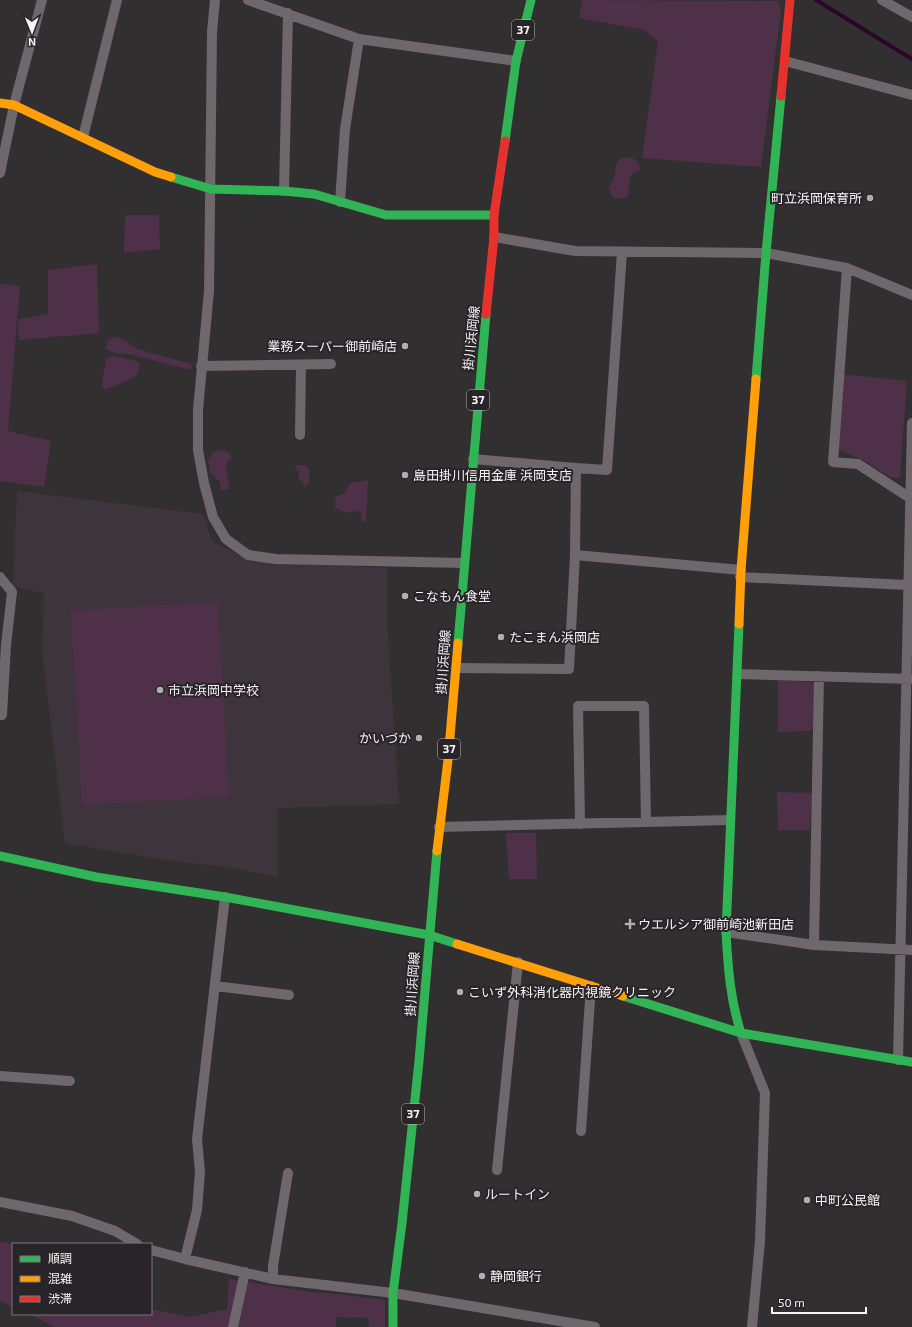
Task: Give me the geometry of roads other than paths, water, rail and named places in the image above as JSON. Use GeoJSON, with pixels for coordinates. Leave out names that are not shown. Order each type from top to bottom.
{"type":"FeatureCollection","features":[{"type":"Feature","properties":{"kind":"street"},"geometry":{"type":"LineString","coordinates":[[0,173],[14,105],[42,0]]}},
{"type":"Feature","properties":{"kind":"street"},"geometry":{"type":"LineString","coordinates":[[83,137],[117,0]]}},
{"type":"Feature","properties":{"kind":"street"},"geometry":{"type":"LineString","coordinates":[[215,0],[212,32],[209,291],[198,410],[198,450],[204,483],[213,517],[226,539],[248,555],[276,560],[464,563]]}},
{"type":"Feature","properties":{"kind":"street"},"geometry":{"type":"LineString","coordinates":[[248,0],[359,39],[516,61]]}},
{"type":"Feature","properties":{"kind":"street","name":"掛川浜岡線"},"geometry":{"type":"LineString","coordinates":[[393,1327],[393,1293],[403,1218],[419,1061],[439,827],[448,760],[473,459],[494,237],[494,214],[516,61],[531,0]]}},
{"type":"Feature","properties":{"kind":"street"},"geometry":{"type":"LineString","coordinates":[[752,1327],[760,1241],[765,1093],[741,1032],[733,1004],[729,976],[726,932],[730,820],[738,674],[740,573],[766,253],[790,0]]}},
{"type":"Feature","properties":{"kind":"street"},"geometry":{"type":"LineString","coordinates":[[882,0],[912,17]]}},
{"type":"Feature","properties":{"kind":"street"},"geometry":{"type":"LineString","coordinates":[[284,191],[288,13]]}},
{"type":"Feature","properties":{"kind":"street"},"geometry":{"type":"LineString","coordinates":[[340,202],[345,129],[359,39]]}},
{"type":"Feature","properties":{"kind":"street"},"geometry":{"type":"LineString","coordinates":[[784,61],[912,95]]}},
{"type":"Feature","properties":{"kind":"street"},"geometry":{"type":"LineString","coordinates":[[0,103],[14,105],[155,172],[211,189],[284,191],[314,194],[386,215],[494,214]]}},
{"type":"Feature","properties":{"kind":"street"},"geometry":{"type":"LineString","coordinates":[[494,237],[575,251],[766,253],[847,268],[912,295]]}},
{"type":"Feature","properties":{"kind":"street"},"geometry":{"type":"LineString","coordinates":[[473,459],[607,470],[622,252]]}},
{"type":"Feature","properties":{"kind":"street"},"geometry":{"type":"LineString","coordinates":[[847,268],[833,462],[858,464],[910,498]]}},
{"type":"Feature","properties":{"kind":"street"},"geometry":{"type":"LineString","coordinates":[[202,366],[331,364]]}},
{"type":"Feature","properties":{"kind":"street"},"geometry":{"type":"LineString","coordinates":[[300,435],[302,365]]}},
{"type":"Feature","properties":{"kind":"street"},"geometry":{"type":"LineString","coordinates":[[898,1060],[909,679],[908,585],[912,423]]}},
{"type":"Feature","properties":{"kind":"street"},"geometry":{"type":"LineString","coordinates":[[456,668],[569,669],[575,555],[576,468]]}},
{"type":"Feature","properties":{"kind":"street"},"geometry":{"type":"LineString","coordinates":[[575,555],[740,573],[908,585]]}},
{"type":"Feature","properties":{"kind":"street"},"geometry":{"type":"LineString","coordinates":[[0,577],[12,592],[6,645],[2,714],[0,714]]}},
{"type":"Feature","properties":{"kind":"street"},"geometry":{"type":"LineString","coordinates":[[738,674],[909,679]]}},
{"type":"Feature","properties":{"kind":"street"},"geometry":{"type":"LineString","coordinates":[[814,945],[819,676]]}},
{"type":"Feature","properties":{"kind":"street"},"geometry":{"type":"LineString","coordinates":[[580,824],[578,706],[644,706],[646,822]]}},
{"type":"Feature","properties":{"kind":"street"},"geometry":{"type":"LineString","coordinates":[[439,827],[730,820]]}},
{"type":"Feature","properties":{"kind":"street"},"geometry":{"type":"LineString","coordinates":[[0,856],[96,877],[225,897],[429,935],[695,1019],[741,1032],[912,1062]]}},
{"type":"Feature","properties":{"kind":"street"},"geometry":{"type":"LineString","coordinates":[[185,1260],[197,1210],[200,1172],[197,1139],[225,897]]}},
{"type":"Feature","properties":{"kind":"street"},"geometry":{"type":"LineString","coordinates":[[726,932],[814,945],[912,950]]}},
{"type":"Feature","properties":{"kind":"street"},"geometry":{"type":"LineString","coordinates":[[497,1170],[518,962]]}},
{"type":"Feature","properties":{"kind":"street"},"geometry":{"type":"LineString","coordinates":[[215,986],[289,994]]}},
{"type":"Feature","properties":{"kind":"street"},"geometry":{"type":"LineString","coordinates":[[581,1131],[591,986]]}},
{"type":"Feature","properties":{"kind":"street"},"geometry":{"type":"LineString","coordinates":[[0,1076],[70,1081]]}},
{"type":"Feature","properties":{"kind":"street"},"geometry":{"type":"LineString","coordinates":[[273,1279],[273,1266],[288,1173]]}},
{"type":"Feature","properties":{"kind":"street"},"geometry":{"type":"LineString","coordinates":[[0,1202],[72,1216],[115,1231],[135,1243]]}},
{"type":"Feature","properties":{"kind":"street"},"geometry":{"type":"LineString","coordinates":[[152,1250],[185,1260],[273,1279],[393,1293],[595,1327]]}},
{"type":"Feature","properties":{"kind":"street"},"geometry":{"type":"LineString","coordinates":[[234,1327],[244,1272]]}},
{"type":"Feature","properties":{"kind":"waterway"},"geometry":{"type":"LineString","coordinates":[[816,0],[912,59]]}},
{"type":"Feature","properties":{"kind":"place","name":"町立浜岡保育所"},"geometry":{"type":"Point","coordinates":[870,198]}},
{"type":"Feature","properties":{"kind":"place","name":"業務スーパー御前崎店"},"geometry":{"type":"Point","coordinates":[405,346]}},
{"type":"Feature","properties":{"kind":"place","name":"島田掛川信用金庫 浜岡支店"},"geometry":{"type":"Point","coordinates":[405,475]}},
{"type":"Feature","properties":{"kind":"place","name":"こなもん食堂"},"geometry":{"type":"Point","coordinates":[405,596]}},
{"type":"Feature","properties":{"kind":"place","name":"たこまん浜岡店"},"geometry":{"type":"Point","coordinates":[501,637]}},
{"type":"Feature","properties":{"kind":"place","name":"市立浜岡中学校"},"geometry":{"type":"Point","coordinates":[160,690]}},
{"type":"Feature","properties":{"kind":"place","name":"かいづか"},"geometry":{"type":"Point","coordinates":[419,738]}},
{"type":"Feature","properties":{"kind":"place","name":"ウエルシア御前崎池新田店"},"geometry":{"type":"Point","coordinates":[630,924]}},
{"type":"Feature","properties":{"kind":"place","name":"こいず外科消化器内視鏡クリニック"},"geometry":{"type":"Point","coordinates":[460,992]}},
{"type":"Feature","properties":{"kind":"place","name":"ルートイン"},"geometry":{"type":"Point","coordinates":[477,1194]}},
{"type":"Feature","properties":{"kind":"place","name":"中町公民館"},"geometry":{"type":"Point","coordinates":[807,1200]}},
{"type":"Feature","properties":{"kind":"place","name":"静岡銀行"},"geometry":{"type":"Point","coordinates":[482,1276]}}]}
